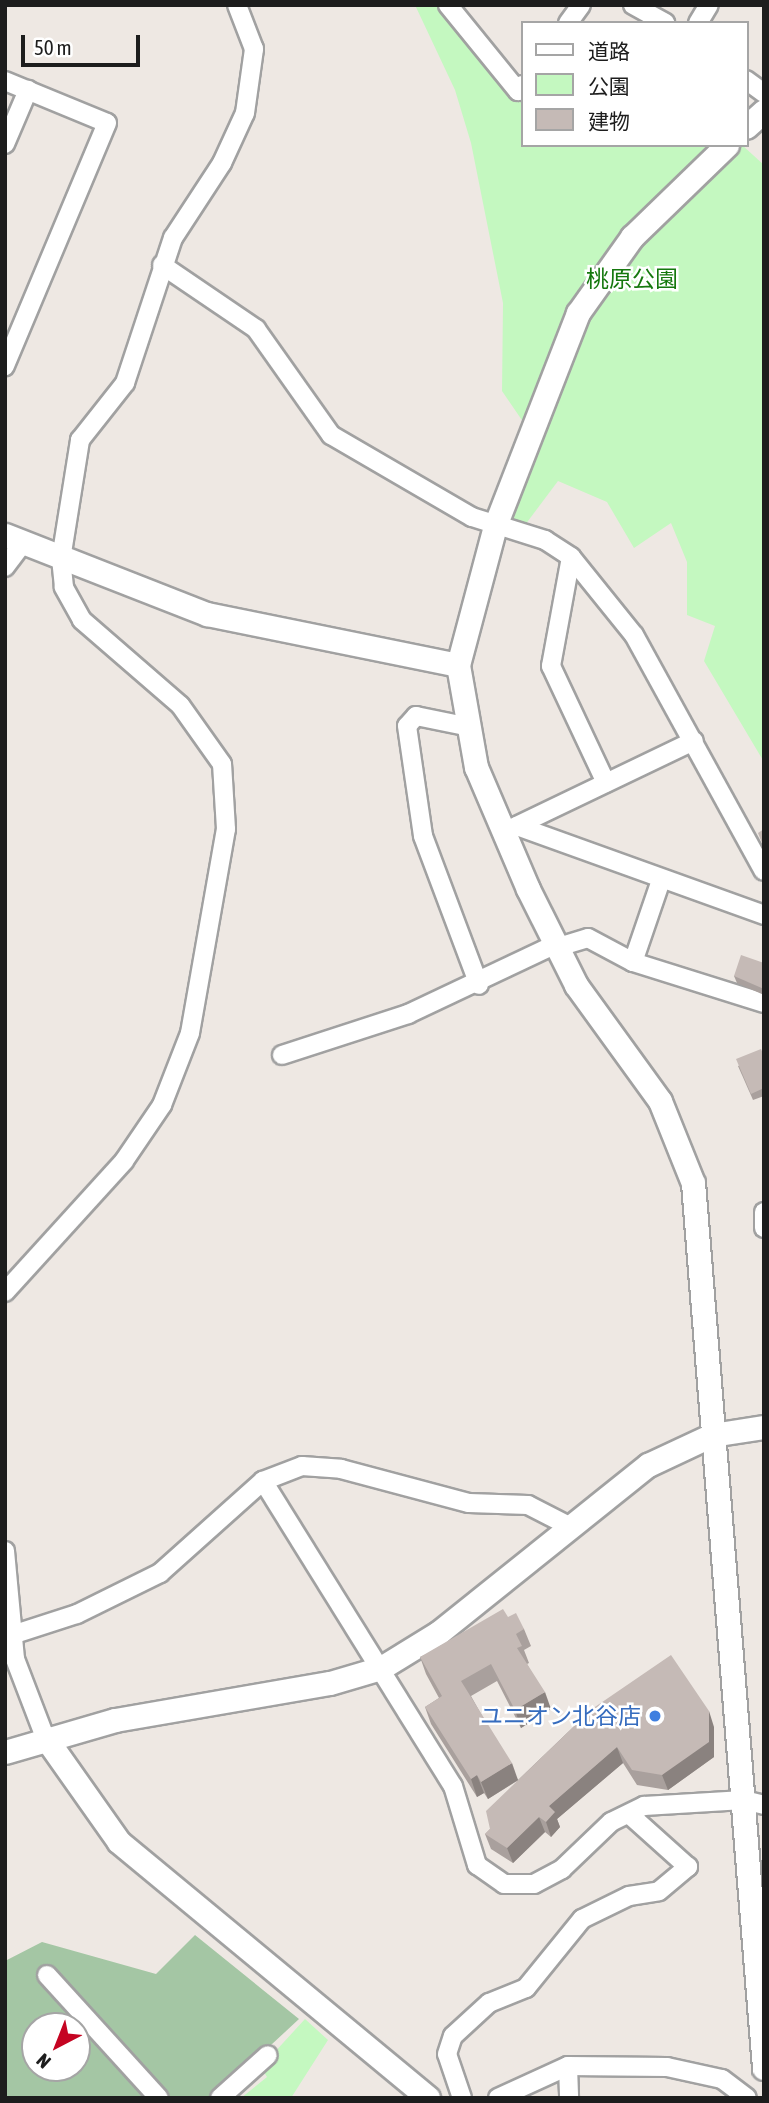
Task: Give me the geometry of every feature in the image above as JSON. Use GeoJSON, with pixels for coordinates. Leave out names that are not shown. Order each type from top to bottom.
{"type":"FeatureCollection","features":[{"type":"Feature","properties":{"kind":"street"},"geometry":{"type":"LineString","coordinates":[[5,1292],[124,1161],[174,1080],[190,1033],[228,806],[214,751],[180,705],[82,620],[65,587],[61,559],[80,440],[125,383],[162,265],[245,113],[254,49],[237,5]]}},
{"type":"Feature","properties":{"kind":"street"},"geometry":{"type":"LineString","coordinates":[[447,5],[518,91],[520,88]]}},
{"type":"Feature","properties":{"kind":"street"},"geometry":{"type":"LineString","coordinates":[[569,21],[581,5]]}},
{"type":"Feature","properties":{"kind":"street"},"geometry":{"type":"LineString","coordinates":[[633,5],[661,21]]}},
{"type":"Feature","properties":{"kind":"street"},"geometry":{"type":"LineString","coordinates":[[699,21],[709,5]]}},
{"type":"Feature","properties":{"kind":"street"},"geometry":{"type":"LineString","coordinates":[[5,81],[107,123],[5,366]]}},
{"type":"Feature","properties":{"kind":"street"},"geometry":{"type":"LineString","coordinates":[[748,81],[764,93]]}},
{"type":"Feature","properties":{"kind":"street"},"geometry":{"type":"LineString","coordinates":[[5,144],[28,90]]}},
{"type":"Feature","properties":{"kind":"street"},"geometry":{"type":"LineString","coordinates":[[748,125],[764,111]]}},
{"type":"Feature","properties":{"kind":"street"},"geometry":{"type":"LineString","coordinates":[[725,147],[632,237],[591,292],[564,344],[495,526],[458,665],[465,726],[510,829],[554,947],[660,1101],[685,1153],[698,1214],[712,1435],[754,1803],[764,2067]]}},
{"type":"Feature","properties":{"kind":"street"},"geometry":{"type":"LineString","coordinates":[[162,265],[256,329],[331,435],[495,526],[545,540],[571,557],[634,635],[764,871]]}},
{"type":"Feature","properties":{"kind":"street"},"geometry":{"type":"LineString","coordinates":[[5,567],[14,539],[207,614],[458,665]]}},
{"type":"Feature","properties":{"kind":"street"},"geometry":{"type":"LineString","coordinates":[[571,557],[550,661],[606,783]]}},
{"type":"Feature","properties":{"kind":"street"},"geometry":{"type":"LineString","coordinates":[[465,726],[416,716],[407,726],[423,836],[479,985]]}},
{"type":"Feature","properties":{"kind":"street"},"geometry":{"type":"LineString","coordinates":[[510,829],[694,741]]}},
{"type":"Feature","properties":{"kind":"street"},"geometry":{"type":"LineString","coordinates":[[510,829],[764,915]]}},
{"type":"Feature","properties":{"kind":"street"},"geometry":{"type":"LineString","coordinates":[[632,962],[662,880]]}},
{"type":"Feature","properties":{"kind":"street"},"geometry":{"type":"LineString","coordinates":[[282,1055],[479,985],[554,947],[588,938],[632,962],[764,1003]]}},
{"type":"Feature","properties":{"kind":"street"},"geometry":{"type":"LineString","coordinates":[[764,1212],[764,1228]]}},
{"type":"Feature","properties":{"kind":"street"},"geometry":{"type":"LineString","coordinates":[[5,1752],[45,1737],[381,1668],[438,1633],[648,1465],[712,1435],[764,1427]]}},
{"type":"Feature","properties":{"kind":"street"},"geometry":{"type":"LineString","coordinates":[[15,1634],[77,1614],[160,1573],[263,1481],[302,1466],[341,1469],[469,1503],[528,1505],[569,1526]]}},
{"type":"Feature","properties":{"kind":"street"},"geometry":{"type":"LineString","coordinates":[[263,1481],[453,1786],[477,1865],[504,1884],[534,1884],[562,1869],[629,1814],[644,1807],[754,1803]]}},
{"type":"Feature","properties":{"kind":"street"},"geometry":{"type":"LineString","coordinates":[[5,1551],[15,1634],[15,1659],[45,1737],[119,1842],[428,2098]]}},
{"type":"Feature","properties":{"kind":"street"},"geometry":{"type":"LineString","coordinates":[[462,2098],[447,2054],[453,2036],[489,2003],[526,1988],[582,1920],[629,1896],[659,1891],[688,1867],[629,1814]]}},
{"type":"Feature","properties":{"kind":"street"},"geometry":{"type":"LineString","coordinates":[[47,1975],[159,2098]]}},
{"type":"Feature","properties":{"kind":"street"},"geometry":{"type":"LineString","coordinates":[[220,2098],[268,2054]]}},
{"type":"Feature","properties":{"kind":"street"},"geometry":{"type":"LineString","coordinates":[[568,2066],[569,2098]]}},
{"type":"Feature","properties":{"kind":"street"},"geometry":{"type":"LineString","coordinates":[[498,2098],[568,2066],[667,2067],[722,2079],[747,2098]]}},
{"type":"Feature","properties":{"kind":"green space","name":"桃原公園"},"geometry":{"type":"Polygon","coordinates":[[[415,5],[450,5],[520,83],[520,147],[744,147],[764,165],[764,762],[704,661],[715,626],[687,615],[687,562],[671,523],[634,548],[607,502],[558,481],[519,533],[495,526],[530,432],[502,391],[503,303],[471,143],[455,90],[415,5]]]}},
{"type":"Feature","properties":{"kind":"green space"},"geometry":{"type":"Polygon","coordinates":[[[195,1935],[299,2019],[214,2098],[5,2098],[5,1961],[42,1942],[156,1974],[195,1935]]]}},
{"type":"Feature","properties":{"kind":"green space"},"geometry":{"type":"Polygon","coordinates":[[[305,2019],[328,2040],[291,2098],[241,2098],[267,2077],[261,2067],[305,2019]]]}},
{"type":"Feature","properties":{"kind":"building"},"geometry":{"type":"Polygon","coordinates":[[[764,829],[764,848],[758,833],[764,829]]]}},
{"type":"Feature","properties":{"kind":"building"},"geometry":{"type":"Polygon","coordinates":[[[741,955],[764,963],[764,989],[734,976],[741,955]]]}},
{"type":"Feature","properties":{"kind":"building"},"geometry":{"type":"Polygon","coordinates":[[[761,1049],[764,1056],[764,1088],[751,1094],[736,1059],[761,1049]]]}},
{"type":"Feature","properties":{"kind":"building"},"geometry":{"type":"Polygon","coordinates":[[[503,1609],[508,1617],[516,1613],[524,1629],[516,1634],[522,1646],[517,1648],[545,1692],[515,1710],[491,1664],[461,1681],[512,1763],[481,1782],[477,1775],[471,1779],[425,1707],[442,1696],[420,1657],[503,1609]]]}},
{"type":"Feature","properties":{"kind":"building"},"geometry":{"type":"Polygon","coordinates":[[[671,1655],[709,1711],[709,1742],[662,1775],[632,1770],[617,1747],[549,1806],[555,1812],[546,1822],[539,1817],[507,1848],[485,1834],[490,1829],[486,1811],[592,1709],[671,1655]]]}},
{"type":"Feature","properties":{"kind":"place","name":"ユニオン北谷店"},"geometry":{"type":"Point","coordinates":[655,1716]}}]}
